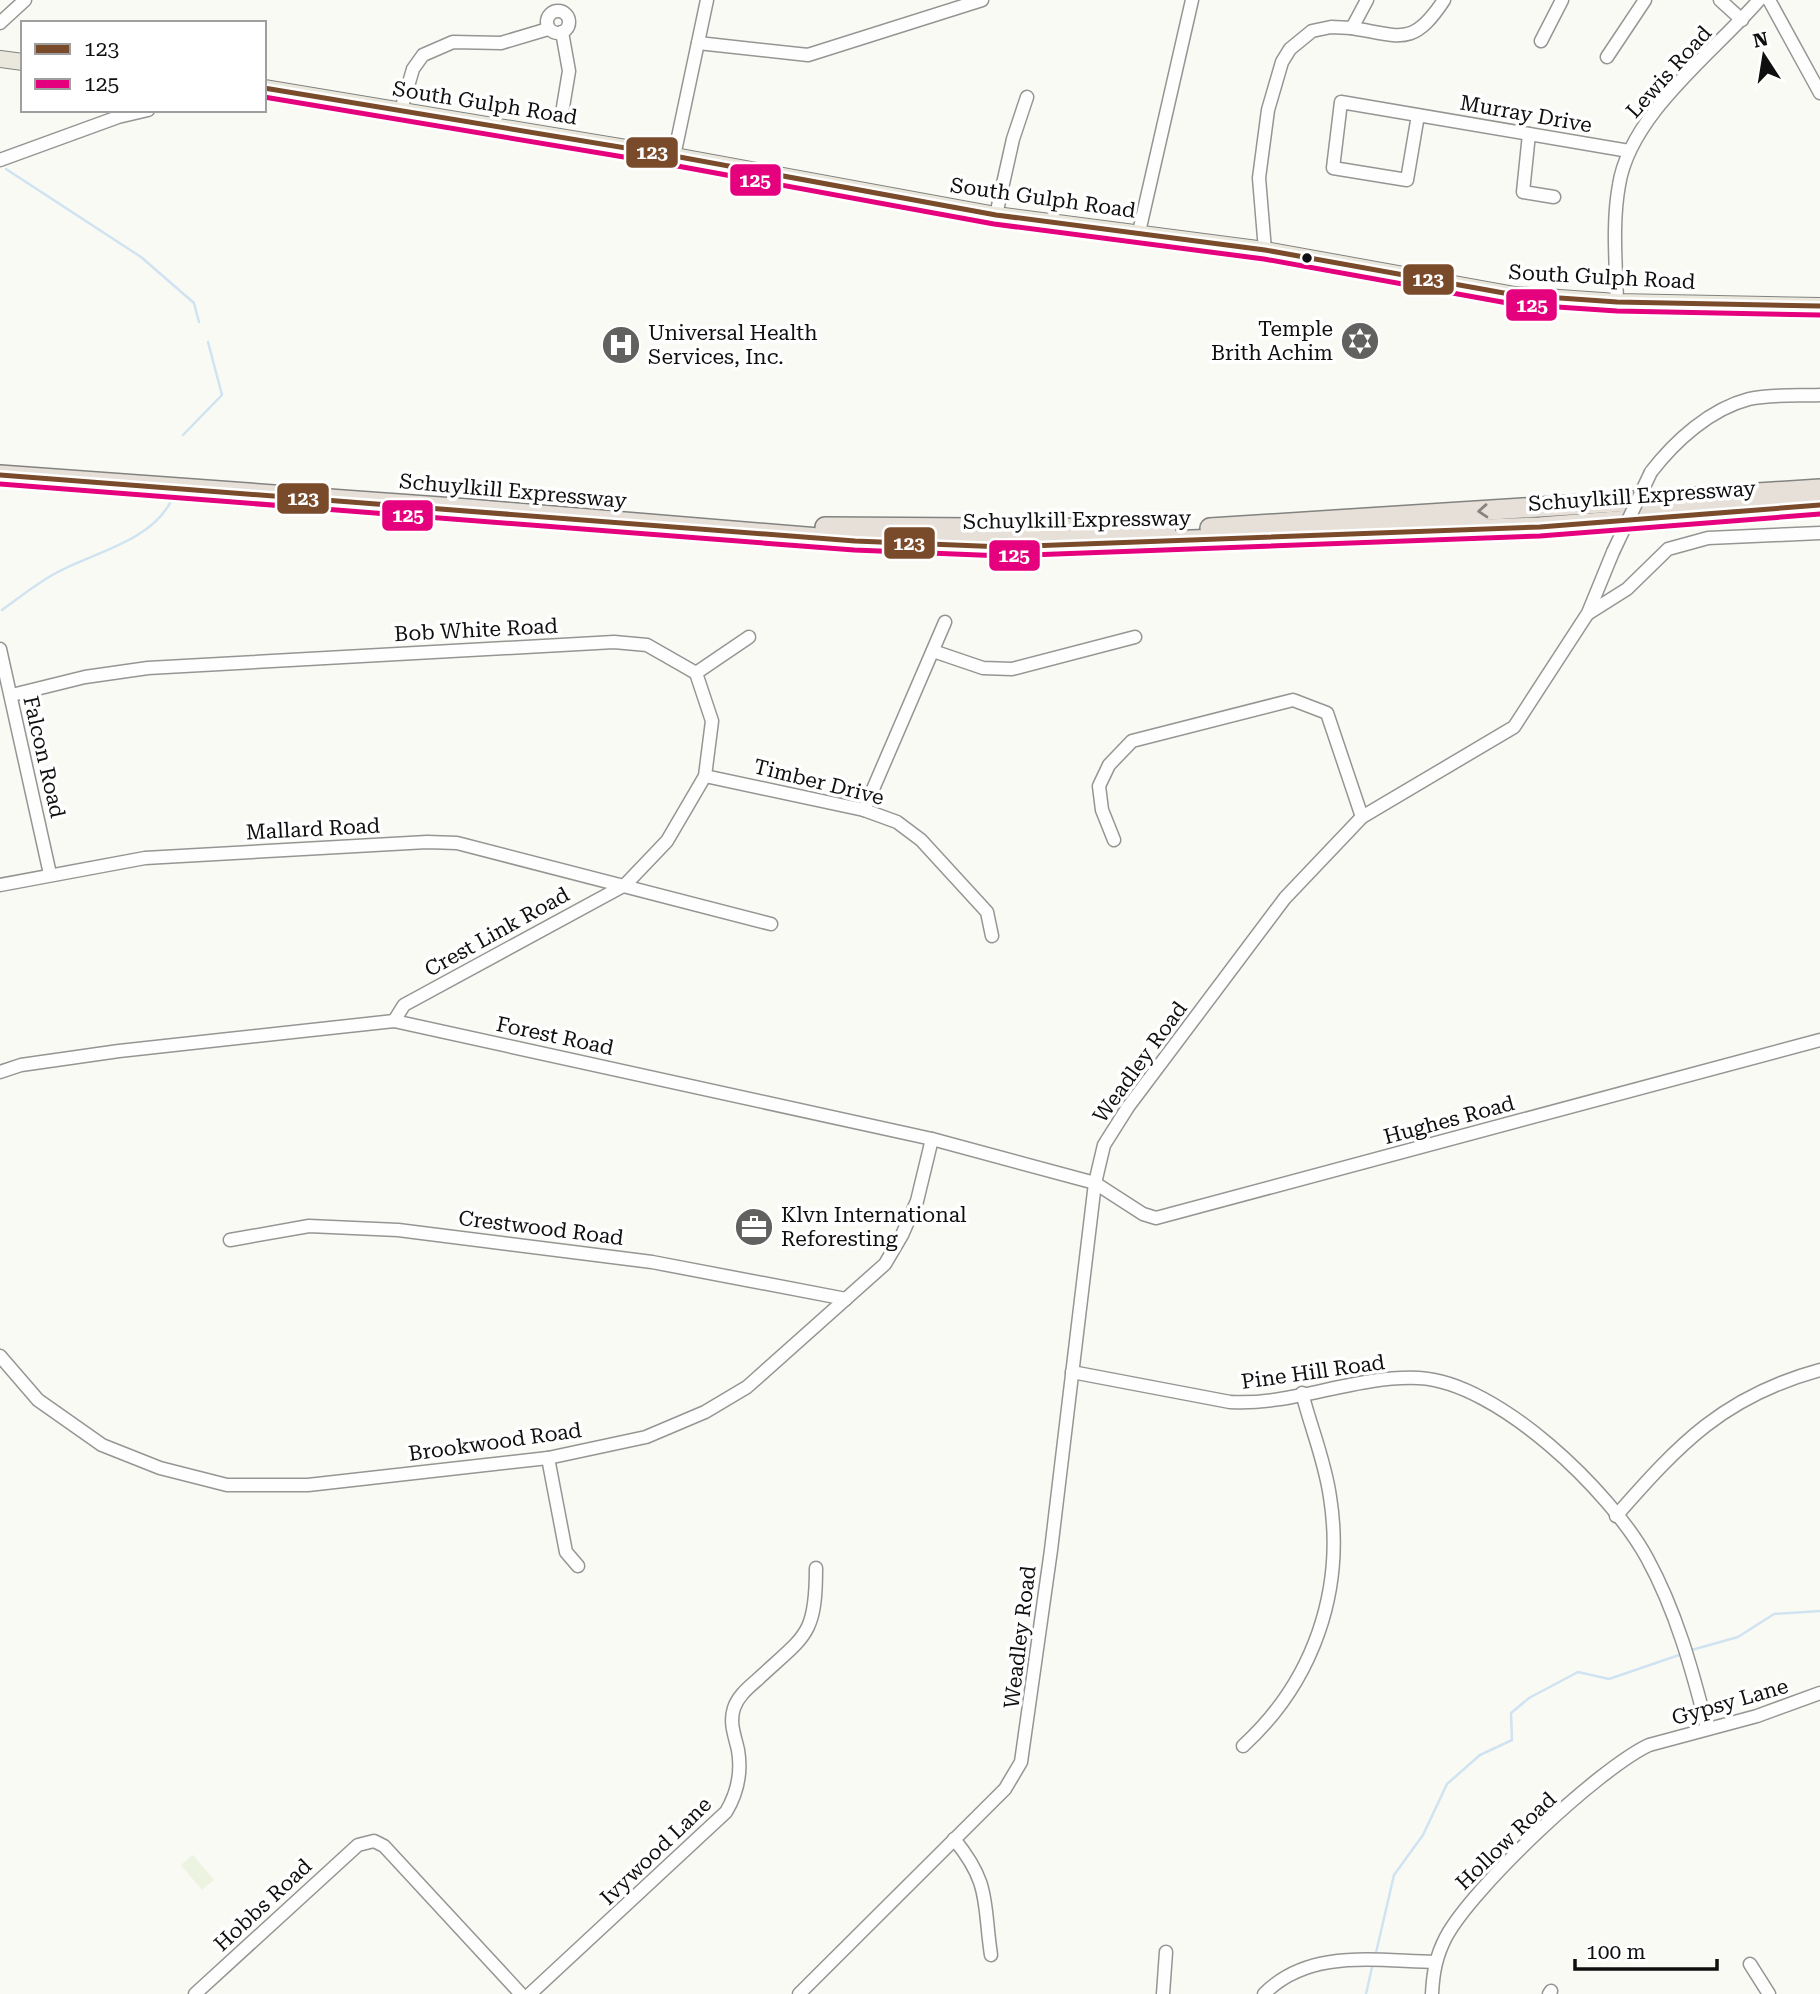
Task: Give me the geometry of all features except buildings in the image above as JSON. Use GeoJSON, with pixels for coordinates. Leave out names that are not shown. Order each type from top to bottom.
{"type":"FeatureCollection","features":[{"type":"Feature","properties":{"kind":"highway","name":"Schuylkill Expressway"},"geometry":{"type":"LineString","coordinates":[[0,462],[819,527],[1020,530],[1202,528],[1820,489]]}},
{"type":"Feature","properties":{"kind":"highway","name":"Schuylkill Expressway"},"geometry":{"type":"LineString","coordinates":[[0,475],[468,509],[855,541],[1004,547],[1540,527],[1820,505]]}},
{"type":"Feature","properties":{"kind":"main road"},"geometry":{"type":"LineString","coordinates":[[0,60],[21,62]]}},
{"type":"Feature","properties":{"kind":"main road","name":"South Gulph Road"},"geometry":{"type":"LineString","coordinates":[[266,89],[674,156],[996,215],[1265,250],[1515,295],[1617,302],[1820,306]]}},
{"type":"Feature","properties":{"kind":"street"},"geometry":{"type":"LineString","coordinates":[[0,23],[25,0]]}},
{"type":"Feature","properties":{"kind":"street"},"geometry":{"type":"LineString","coordinates":[[674,156],[707,0]]}},
{"type":"Feature","properties":{"kind":"street"},"geometry":{"type":"LineString","coordinates":[[698,43],[808,55],[982,0]]}},
{"type":"Feature","properties":{"kind":"street"},"geometry":{"type":"LineString","coordinates":[[1139,232],[1192,0]]}},
{"type":"Feature","properties":{"kind":"street"},"geometry":{"type":"LineString","coordinates":[[1352,28],[1367,0]]}},
{"type":"Feature","properties":{"kind":"street"},"geometry":{"type":"LineString","coordinates":[[1265,250],[1259,178],[1268,110],[1282,62],[1290,49],[1312,31],[1331,27],[1400,36],[1410,34],[1426,26],[1444,0]]}},
{"type":"Feature","properties":{"kind":"street"},"geometry":{"type":"LineString","coordinates":[[1541,41],[1562,0]]}},
{"type":"Feature","properties":{"kind":"street"},"geometry":{"type":"LineString","coordinates":[[1607,57],[1645,0]]}},
{"type":"Feature","properties":{"kind":"street"},"geometry":{"type":"LineString","coordinates":[[1720,0],[1742,20]]}},
{"type":"Feature","properties":{"kind":"street","name":"Lewis Road"},"geometry":{"type":"LineString","coordinates":[[1617,302],[1616,209],[1619,182],[1629,151],[1675,89],[1759,0]]}},
{"type":"Feature","properties":{"kind":"street"},"geometry":{"type":"LineString","coordinates":[[1769,0],[1820,93]]}},
{"type":"Feature","properties":{"kind":"street"},"geometry":{"type":"LineString","coordinates":[[548,29],[546,21],[549,14],[560,10],[569,21],[562,33],[569,71],[564,107]]}},
{"type":"Feature","properties":{"kind":"street"},"geometry":{"type":"LineString","coordinates":[[401,110],[413,69],[423,55],[453,42],[501,44],[548,29],[562,33]]}},
{"type":"Feature","properties":{"kind":"street"},"geometry":{"type":"LineString","coordinates":[[996,215],[1027,97]]}},
{"type":"Feature","properties":{"kind":"street","name":"Murray Drive"},"geometry":{"type":"LineString","coordinates":[[1418,115],[1407,180],[1333,168],[1341,102],[1418,115],[1629,151]]}},
{"type":"Feature","properties":{"kind":"street"},"geometry":{"type":"LineString","coordinates":[[0,160],[118,117],[139,112]]}},
{"type":"Feature","properties":{"kind":"street"},"geometry":{"type":"LineString","coordinates":[[1529,134],[1522,192],[1554,197]]}},
{"type":"Feature","properties":{"kind":"street","name":"Weadley Road"},"geometry":{"type":"LineString","coordinates":[[799,1994],[1005,1789],[1021,1762],[1095,1183],[1104,1145],[1128,1107],[1285,898],[1362,817],[1514,727],[1588,613],[1651,472],[1671,445],[1720,411],[1750,399],[1820,395]]}},
{"type":"Feature","properties":{"kind":"street"},"geometry":{"type":"LineString","coordinates":[[1588,613],[1627,589],[1668,549],[1708,538],[1820,533]]}},
{"type":"Feature","properties":{"kind":"street"},"geometry":{"type":"LineString","coordinates":[[864,810],[946,622]]}},
{"type":"Feature","properties":{"kind":"street"},"geometry":{"type":"LineString","coordinates":[[625,884],[667,841],[705,776],[712,721],[696,673],[749,637]]}},
{"type":"Feature","properties":{"kind":"street"},"geometry":{"type":"LineString","coordinates":[[933,651],[983,668],[1012,669],[1135,637]]}},
{"type":"Feature","properties":{"kind":"street","name":"Bob White Road"},"geometry":{"type":"LineString","coordinates":[[12,695],[85,677],[148,668],[614,642],[647,645],[696,673]]}},
{"type":"Feature","properties":{"kind":"street","name":"Falcon Road"},"geometry":{"type":"LineString","coordinates":[[0,649],[50,874]]}},
{"type":"Feature","properties":{"kind":"street"},"geometry":{"type":"LineString","coordinates":[[1114,840],[1102,810],[1099,786],[1109,765],[1132,741],[1293,700],[1327,713],[1362,817]]}},
{"type":"Feature","properties":{"kind":"street","name":"Timber Drive"},"geometry":{"type":"LineString","coordinates":[[705,776],[864,810],[897,822],[921,840],[987,912],[992,936]]}},
{"type":"Feature","properties":{"kind":"street","name":"Mallard Road"},"geometry":{"type":"LineString","coordinates":[[0,884],[145,858],[427,842],[457,843],[625,884],[771,925]]}},
{"type":"Feature","properties":{"kind":"street","name":"Crest Link Road"},"geometry":{"type":"LineString","coordinates":[[394,1021],[404,1004],[625,884]]}},
{"type":"Feature","properties":{"kind":"street","name":"Forest Road"},"geometry":{"type":"LineString","coordinates":[[0,1072],[21,1065],[119,1051],[394,1021],[932,1139],[1095,1183]]}},
{"type":"Feature","properties":{"kind":"street","name":"Hughes Road"},"geometry":{"type":"LineString","coordinates":[[1095,1183],[1143,1214],[1156,1218],[1171,1216],[1820,1040]]}},
{"type":"Feature","properties":{"kind":"street","name":"Brookwood Road"},"geometry":{"type":"LineString","coordinates":[[0,1356],[38,1400],[102,1445],[160,1468],[227,1485],[308,1485],[548,1458],[646,1437],[705,1412],[747,1387],[885,1264],[917,1202],[932,1139]]}},
{"type":"Feature","properties":{"kind":"street","name":"Crestwood Road"},"geometry":{"type":"LineString","coordinates":[[230,1240],[309,1226],[398,1230],[652,1262],[846,1299]]}},
{"type":"Feature","properties":{"kind":"street"},"geometry":{"type":"LineString","coordinates":[[1616,1516],[1668,1456],[1713,1417],[1751,1394],[1820,1370]]}},
{"type":"Feature","properties":{"kind":"street","name":"Pine Hill Road"},"geometry":{"type":"LineString","coordinates":[[1072,1372],[1252,1404],[1359,1381],[1422,1378],[1453,1386],[1493,1404],[1537,1433],[1582,1473],[1646,1556],[1680,1630],[1707,1728]]}},
{"type":"Feature","properties":{"kind":"street"},"geometry":{"type":"LineString","coordinates":[[1243,1745],[1274,1716],[1301,1672],[1314,1646],[1329,1596],[1335,1544],[1330,1494],[1302,1393]]}},
{"type":"Feature","properties":{"kind":"street"},"geometry":{"type":"LineString","coordinates":[[548,1458],[566,1552],[578,1566]]}},
{"type":"Feature","properties":{"kind":"street","name":"Ivywood Lane"},"geometry":{"type":"LineString","coordinates":[[530,1994],[726,1812],[734,1799],[740,1770],[732,1730],[734,1709],[744,1692],[809,1628],[816,1606],[816,1569]]}},
{"type":"Feature","properties":{"kind":"street","name":"Gypsy Lane"},"geometry":{"type":"LineString","coordinates":[[1649,1745],[1757,1716],[1820,1693]]}},
{"type":"Feature","properties":{"kind":"street","name":"Hollow Road"},"geometry":{"type":"LineString","coordinates":[[1432,1994],[1435,1962],[1458,1918],[1508,1863],[1601,1776],[1649,1745]]}},
{"type":"Feature","properties":{"kind":"street"},"geometry":{"type":"LineString","coordinates":[[954,1839],[970,1858],[984,1887],[991,1955]]}},
{"type":"Feature","properties":{"kind":"street","name":"Hobbs Road"},"geometry":{"type":"LineString","coordinates":[[195,1994],[358,1844],[374,1841],[384,1846],[521,1994]]}},
{"type":"Feature","properties":{"kind":"street"},"geometry":{"type":"LineString","coordinates":[[1163,1994],[1166,1952]]}},
{"type":"Feature","properties":{"kind":"street"},"geometry":{"type":"LineString","coordinates":[[1264,1994],[1287,1974],[1324,1961],[1435,1962]]}},
{"type":"Feature","properties":{"kind":"street"},"geometry":{"type":"LineString","coordinates":[[1750,1965],[1769,1994]]}},
{"type":"Feature","properties":{"kind":"green space"},"geometry":{"type":"Polygon","coordinates":[[[193,1855],[214,1880],[202,1890],[181,1865],[193,1855]]]}},
{"type":"Feature","properties":{"kind":"waterway"},"geometry":{"type":"LineString","coordinates":[[6,169],[141,257],[194,303],[199,322]]}},
{"type":"Feature","properties":{"kind":"waterway"},"geometry":{"type":"LineString","coordinates":[[183,435],[222,395],[208,342]]}},
{"type":"Feature","properties":{"kind":"waterway"},"geometry":{"type":"LineString","coordinates":[[2,610],[56,573],[134,537],[161,516],[170,503]]}},
{"type":"Feature","properties":{"kind":"waterway"},"geometry":{"type":"LineString","coordinates":[[1688,1651],[1738,1637],[1774,1614],[1820,1611]]}},
{"type":"Feature","properties":{"kind":"waterway"},"geometry":{"type":"LineString","coordinates":[[1375,1957],[1394,1875],[1423,1835],[1447,1784],[1480,1755],[1512,1740],[1511,1713],[1529,1698],[1578,1672],[1609,1679],[1682,1654]]}},
{"type":"Feature","properties":{"kind":"waterway"},"geometry":{"type":"LineString","coordinates":[[1366,1994],[1373,1963]]}},
{"type":"Feature","properties":{"kind":"transit line","name":"123"},"geometry":{"type":"LineString","coordinates":[[266,88],[674,156],[996,215],[1265,250],[1515,295],[1617,302],[1820,306]]}},
{"type":"Feature","properties":{"kind":"transit line","name":"125"},"geometry":{"type":"LineString","coordinates":[[266,97],[672,165],[994,224],[1264,259],[1513,304],[1617,311],[1820,315]]}},
{"type":"Feature","properties":{"kind":"transit line","name":"123"},"geometry":{"type":"LineString","coordinates":[[0,475],[855,541],[1004,547],[1540,527],[1820,505]]}},
{"type":"Feature","properties":{"kind":"transit line","name":"125"},"geometry":{"type":"LineString","coordinates":[[0,484],[854,550],[1004,556],[1540,536],[1820,514]]}},
{"type":"Feature","properties":{"kind":"place","name":"Temple Brith Achim"},"geometry":{"type":"Point","coordinates":[1360,341]}},
{"type":"Feature","properties":{"kind":"place","name":"Universal Health Services, Inc."},"geometry":{"type":"Point","coordinates":[621,345]}},
{"type":"Feature","properties":{"kind":"place","name":"Klvn International Reforesting"},"geometry":{"type":"Point","coordinates":[754,1227]}}]}
